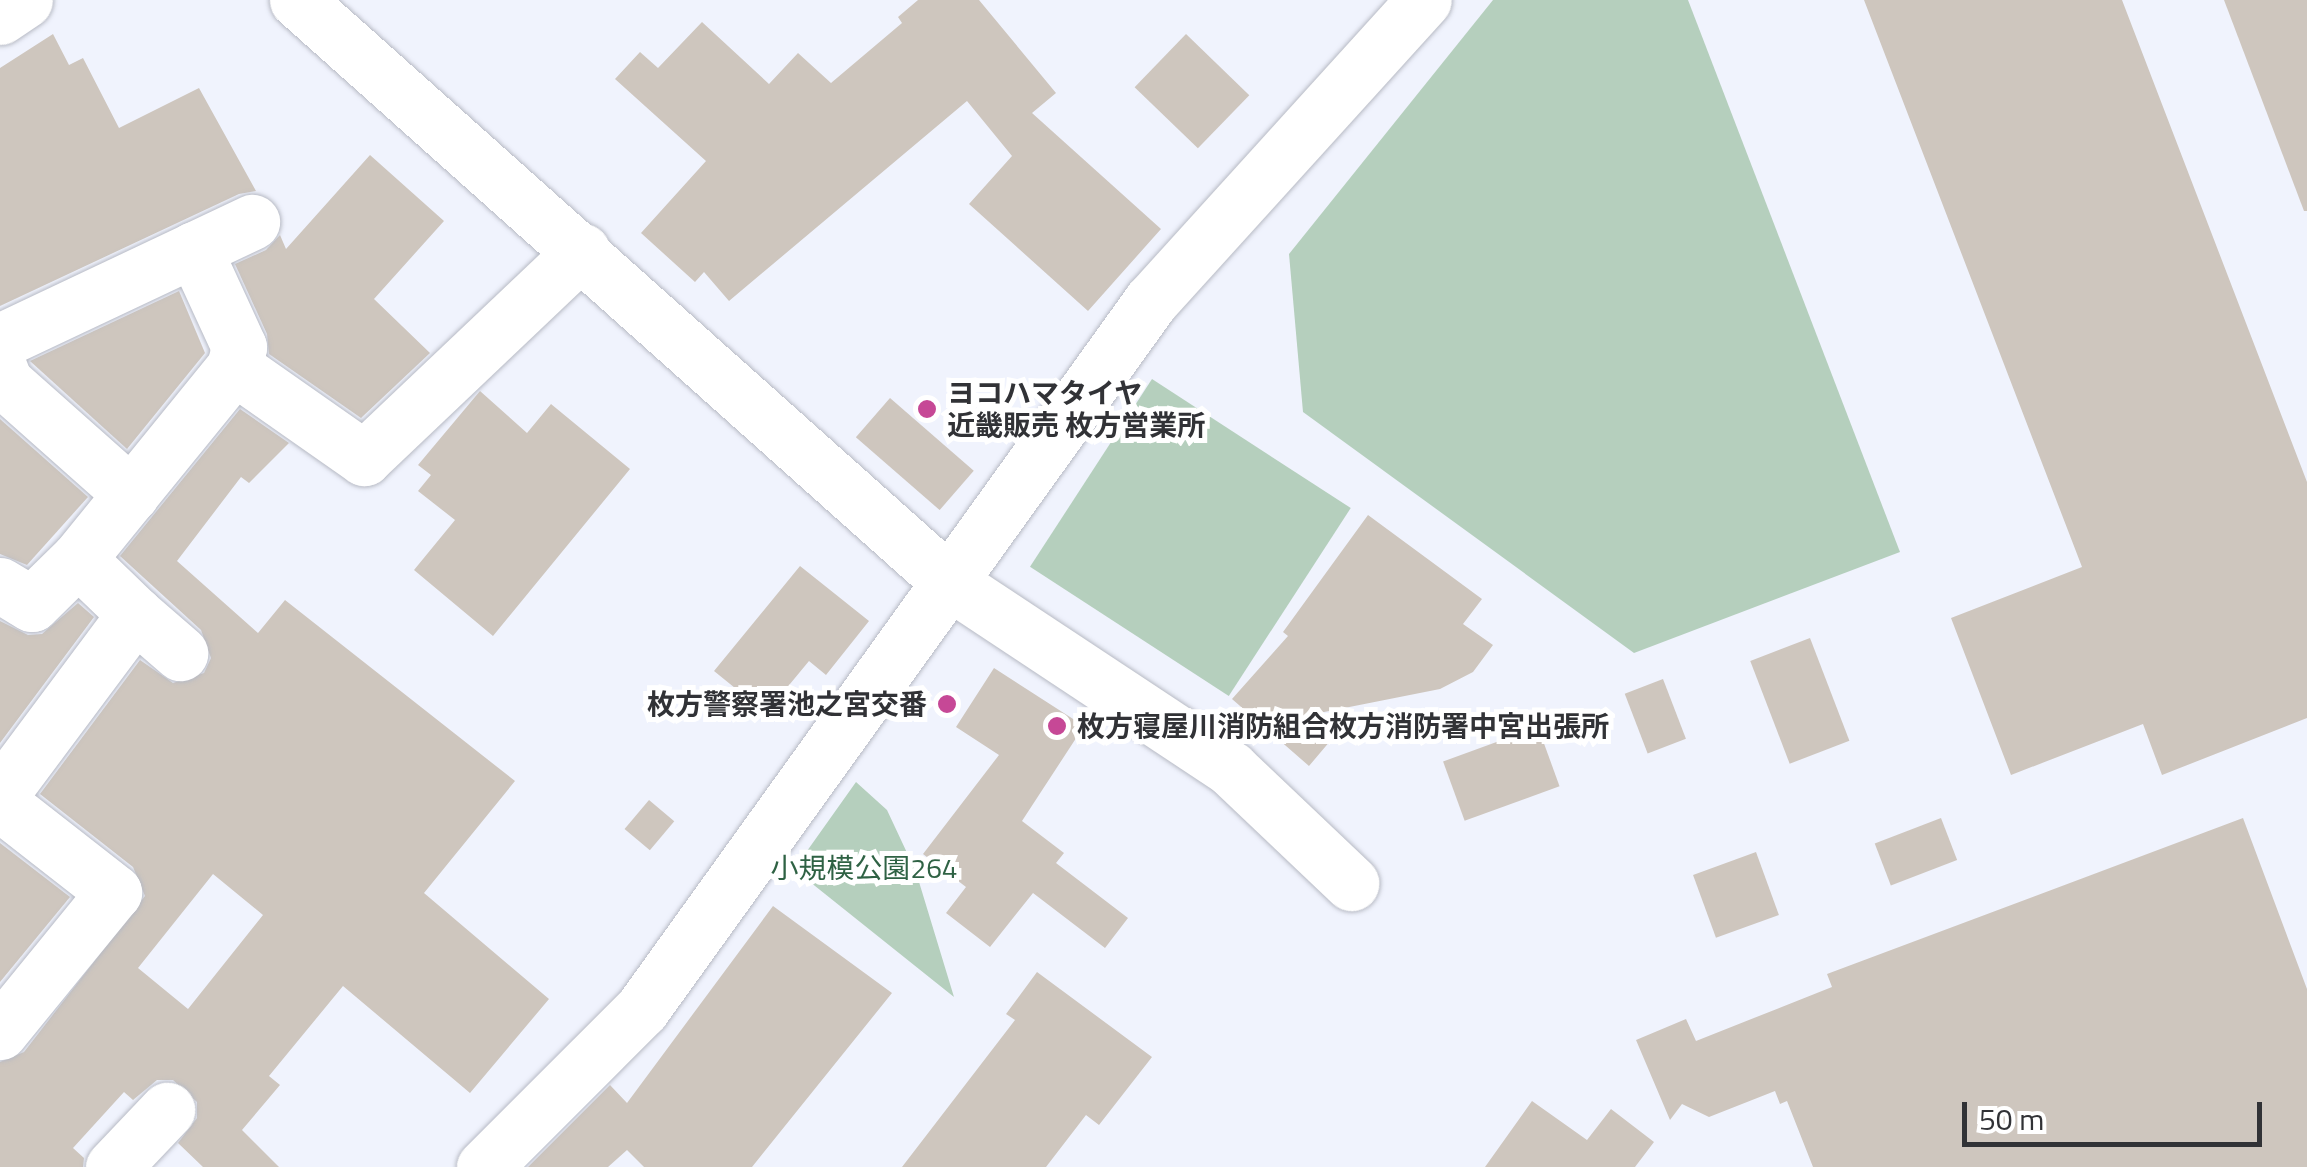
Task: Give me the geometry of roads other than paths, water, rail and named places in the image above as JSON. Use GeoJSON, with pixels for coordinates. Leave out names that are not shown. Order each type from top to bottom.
{"type":"FeatureCollection","features":[{"type":"Feature","properties":{"kind":"main road"},"geometry":{"type":"LineString","coordinates":[[0,17],[25,0]]}},
{"type":"Feature","properties":{"kind":"main road"},"geometry":{"type":"LineString","coordinates":[[298,0],[949,582],[1230,769],[1351,883]]}},
{"type":"Feature","properties":{"kind":"main road"},"geometry":{"type":"LineString","coordinates":[[484,1167],[642,1010],[1151,301],[1424,0]]}},
{"type":"Feature","properties":{"kind":"main road"},"geometry":{"type":"LineString","coordinates":[[0,341],[252,222]]}},
{"type":"Feature","properties":{"kind":"main road"},"geometry":{"type":"LineString","coordinates":[[0,585],[32,604],[78,560],[234,367],[240,347],[194,249]]}},
{"type":"Feature","properties":{"kind":"main road"},"geometry":{"type":"LineString","coordinates":[[234,367],[364,458],[582,251]]}},
{"type":"Feature","properties":{"kind":"main road"},"geometry":{"type":"LineString","coordinates":[[0,369],[6,382],[131,494]]}},
{"type":"Feature","properties":{"kind":"main road"},"geometry":{"type":"LineString","coordinates":[[78,560],[180,653]]}},
{"type":"Feature","properties":{"kind":"main road"},"geometry":{"type":"LineString","coordinates":[[0,795],[135,614]]}},
{"type":"Feature","properties":{"kind":"main road"},"geometry":{"type":"LineString","coordinates":[[0,804],[114,892],[0,1032]]}},
{"type":"Feature","properties":{"kind":"place","name":"ヨコハマタイヤ 近畿販売 枚方営業所"},"geometry":{"type":"Point","coordinates":[927,409]}},
{"type":"Feature","properties":{"kind":"place","name":"枚方警察署池之宮交番"},"geometry":{"type":"Point","coordinates":[947,704]}},
{"type":"Feature","properties":{"kind":"place","name":"枚方寝屋川消防組合枚方消防署中宮出張所"},"geometry":{"type":"Point","coordinates":[1057,726]}},
{"type":"Feature","properties":{"kind":"park label","name":"小規模公園264"},"geometry":{"type":"Point","coordinates":[864,868]}}]}
